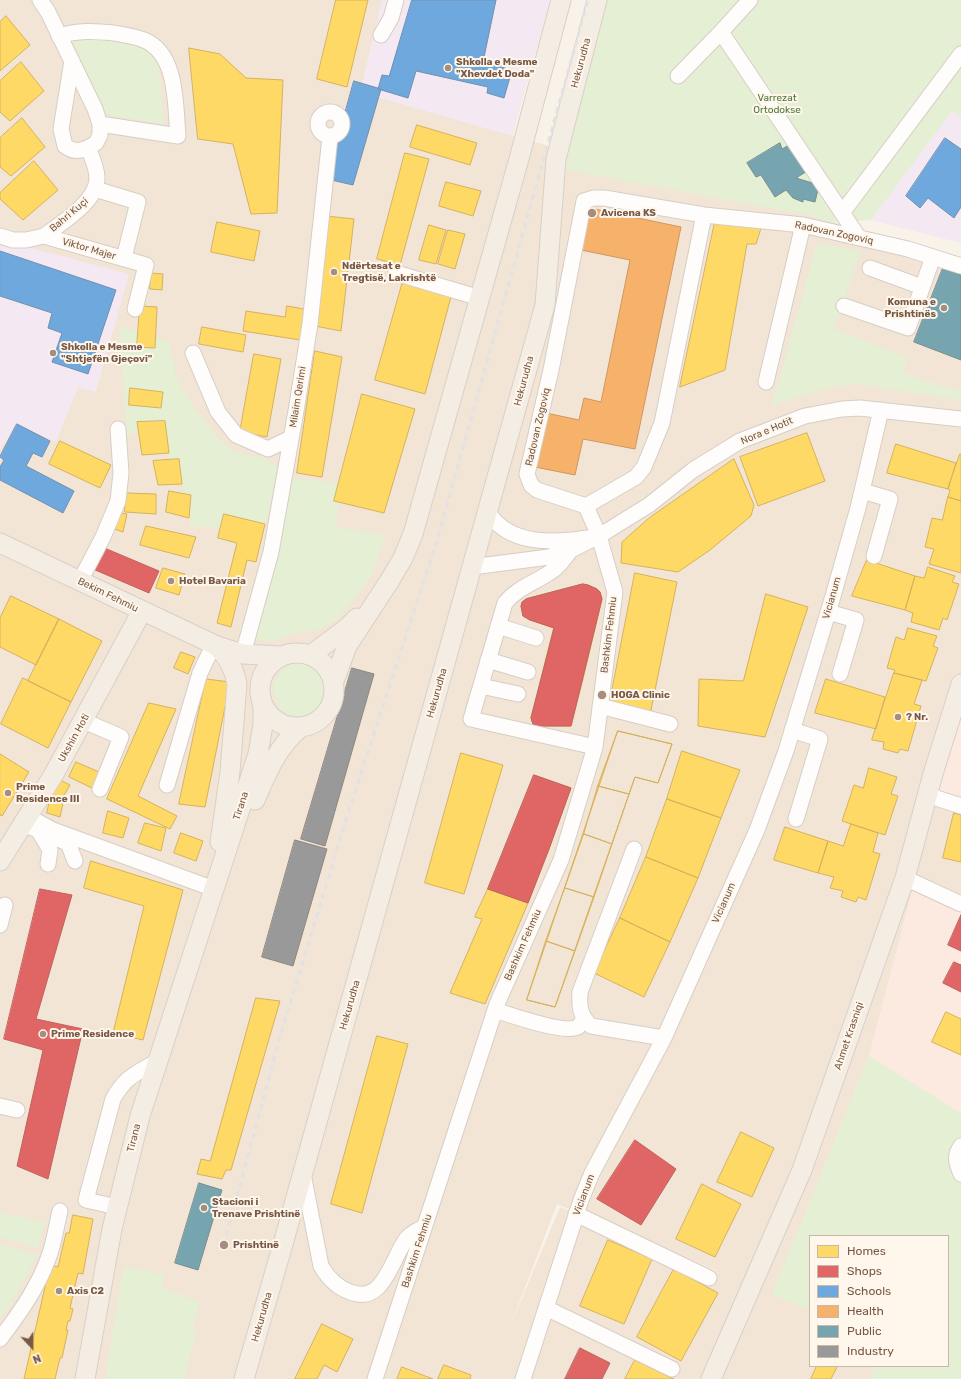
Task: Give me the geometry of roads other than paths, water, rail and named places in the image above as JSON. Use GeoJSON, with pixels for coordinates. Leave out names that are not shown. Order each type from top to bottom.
{"type":"FeatureCollection","features":[{"type":"Feature","properties":{"kind":"main road"},"geometry":{"type":"LineString","coordinates":[[334,681],[328,669],[322,662],[311,655],[300,652],[290,653],[280,656],[265,670],[260,682],[261,700],[269,715],[278,722],[289,726],[301,727],[313,724],[324,716],[331,706],[334,694],[334,681],[347,646],[403,558],[413,534],[480,298],[561,0]]}},
{"type":"Feature","properties":{"kind":"main road","name":"Hekurudha"},"geometry":{"type":"LineString","coordinates":[[244,1379],[303,1174],[545,305],[556,159],[598,0]]}},
{"type":"Feature","properties":{"kind":"main road","name":"Bekim Fehmiu"},"geometry":{"type":"LineString","coordinates":[[0,543],[215,645],[243,654],[280,656]]}},
{"type":"Feature","properties":{"kind":"main road"},"geometry":{"type":"LineString","coordinates":[[311,655],[348,627],[376,599]]}},
{"type":"Feature","properties":{"kind":"main road","name":"Ukshin Hoti"},"geometry":{"type":"LineString","coordinates":[[0,861],[30,824],[142,611]]}},
{"type":"Feature","properties":{"kind":"main road"},"geometry":{"type":"LineString","coordinates":[[211,894],[230,772],[237,684],[235,671],[229,660],[215,645]]}},
{"type":"Feature","properties":{"kind":"main road","name":"Bekim Fehmiu"},"geometry":{"type":"LineString","coordinates":[[215,645],[237,664],[261,700]]}},
{"type":"Feature","properties":{"kind":"main road","name":"Ahmet Krasniqi"},"geometry":{"type":"LineString","coordinates":[[711,1379],[802,1170],[905,878],[927,795],[955,723],[960,693]]}},
{"type":"Feature","properties":{"kind":"main road","name":"Tirana"},"geometry":{"type":"LineString","coordinates":[[85,1379],[117,1208],[140,1116],[156,1062],[258,754],[263,725],[261,700]]}},
{"type":"Feature","properties":{"kind":"main road","name":"Tirana"},"geometry":{"type":"LineString","coordinates":[[211,894],[273,759],[289,737],[301,727]]}},
{"type":"Feature","properties":{"kind":"street"},"geometry":{"type":"LineString","coordinates":[[40,0],[72,61],[100,124],[100,135],[96,143],[88,148],[78,151],[70,150],[65,146],[62,140],[61,129],[72,61]]}},
{"type":"Feature","properties":{"kind":"street"},"geometry":{"type":"LineString","coordinates":[[381,35],[391,18],[396,0]]}},
{"type":"Feature","properties":{"kind":"street"},"geometry":{"type":"LineString","coordinates":[[678,76],[750,0]]}},
{"type":"Feature","properties":{"kind":"street"},"geometry":{"type":"LineString","coordinates":[[59,36],[72,32],[84,31],[131,36],[145,40],[155,47],[170,70],[178,136],[100,124]]}},
{"type":"Feature","properties":{"kind":"street"},"geometry":{"type":"LineString","coordinates":[[721,32],[859,238]]}},
{"type":"Feature","properties":{"kind":"street"},"geometry":{"type":"LineString","coordinates":[[842,213],[961,54]]}},
{"type":"Feature","properties":{"kind":"street","name":"Milaim Qerimi"},"geometry":{"type":"LineString","coordinates":[[243,654],[271,552],[291,438],[310,324],[330,137]]}},
{"type":"Feature","properties":{"kind":"street","name":"Bahri Kuçi"},"geometry":{"type":"LineString","coordinates":[[44,236],[88,201],[95,189],[97,180],[96,171],[88,148]]}},
{"type":"Feature","properties":{"kind":"street","name":"Viktor Majer"},"geometry":{"type":"LineString","coordinates":[[0,236],[13,240],[26,240],[44,236],[124,258],[138,202],[95,189]]}},
{"type":"Feature","properties":{"kind":"street","name":"Radovan Zogoviq"},"geometry":{"type":"LineString","coordinates":[[586,506],[537,490],[531,485],[527,474],[551,370],[584,201],[594,198],[604,198],[704,215],[802,226],[859,238],[960,264]]}},
{"type":"Feature","properties":{"kind":"street"},"geometry":{"type":"LineString","coordinates":[[586,506],[636,476],[644,467],[662,423],[704,215]]}},
{"type":"Feature","properties":{"kind":"street"},"geometry":{"type":"LineString","coordinates":[[766,382],[802,226]]}},
{"type":"Feature","properties":{"kind":"street"},"geometry":{"type":"LineString","coordinates":[[844,306],[908,328],[933,257]]}},
{"type":"Feature","properties":{"kind":"street"},"geometry":{"type":"LineString","coordinates":[[124,258],[146,265],[135,309]]}},
{"type":"Feature","properties":{"kind":"street"},"geometry":{"type":"LineString","coordinates":[[870,268],[922,287]]}},
{"type":"Feature","properties":{"kind":"street"},"geometry":{"type":"LineString","coordinates":[[396,273],[480,298]]}},
{"type":"Feature","properties":{"kind":"street"},"geometry":{"type":"LineString","coordinates":[[194,353],[218,412],[236,435],[268,449],[291,438]]}},
{"type":"Feature","properties":{"kind":"street","name":"Nora e Hotit"},"geometry":{"type":"LineString","coordinates":[[472,567],[549,557],[571,550],[599,536],[649,505],[693,470],[740,442],[805,416],[842,408],[881,410],[961,419]]}},
{"type":"Feature","properties":{"kind":"street","name":"Vicianum"},"geometry":{"type":"LineString","coordinates":[[523,1379],[576,1214],[592,1172],[664,1038],[757,830],[792,730],[828,612],[862,491],[881,410]]}},
{"type":"Feature","properties":{"kind":"street"},"geometry":{"type":"LineString","coordinates":[[80,581],[103,537],[118,501],[121,474],[118,429]]}},
{"type":"Feature","properties":{"kind":"street"},"geometry":{"type":"LineString","coordinates":[[862,491],[890,499],[874,556]]}},
{"type":"Feature","properties":{"kind":"street","name":"Bashkim Fehmiu"},"geometry":{"type":"LineString","coordinates":[[375,1379],[495,1010],[561,860],[595,747],[614,592],[599,536],[586,506]]}},
{"type":"Feature","properties":{"kind":"street","name":"Nora e Hotit"},"geometry":{"type":"LineString","coordinates":[[488,512],[493,521],[505,530],[519,537],[540,542],[599,536]]}},
{"type":"Feature","properties":{"kind":"street"},"geometry":{"type":"LineString","coordinates":[[571,550],[560,564],[550,573],[513,593],[505,603],[471,719],[595,747]]}},
{"type":"Feature","properties":{"kind":"street"},"geometry":{"type":"LineString","coordinates":[[828,612],[856,620],[840,674]]}},
{"type":"Feature","properties":{"kind":"street"},"geometry":{"type":"LineString","coordinates":[[498,626],[536,638]]}},
{"type":"Feature","properties":{"kind":"street"},"geometry":{"type":"LineString","coordinates":[[167,785],[200,673],[215,645]]}},
{"type":"Feature","properties":{"kind":"street"},"geometry":{"type":"LineString","coordinates":[[488,660],[528,672]]}},
{"type":"Feature","properties":{"kind":"street"},"geometry":{"type":"LineString","coordinates":[[481,686],[518,694]]}},
{"type":"Feature","properties":{"kind":"street"},"geometry":{"type":"LineString","coordinates":[[600,706],[670,724]]}},
{"type":"Feature","properties":{"kind":"street"},"geometry":{"type":"LineString","coordinates":[[84,721],[120,737],[100,788]]}},
{"type":"Feature","properties":{"kind":"street"},"geometry":{"type":"LineString","coordinates":[[792,730],[820,739],[796,819]]}},
{"type":"Feature","properties":{"kind":"street"},"geometry":{"type":"LineString","coordinates":[[927,795],[961,806]]}},
{"type":"Feature","properties":{"kind":"street"},"geometry":{"type":"LineString","coordinates":[[30,824],[53,830],[211,894]]}},
{"type":"Feature","properties":{"kind":"street"},"geometry":{"type":"LineString","coordinates":[[30,824],[68,843],[75,861]]}},
{"type":"Feature","properties":{"kind":"street"},"geometry":{"type":"LineString","coordinates":[[30,824],[50,850],[48,864]]}},
{"type":"Feature","properties":{"kind":"street"},"geometry":{"type":"LineString","coordinates":[[634,849],[580,992],[580,1013],[584,1020],[591,1026],[600,1029],[664,1038]]}},
{"type":"Feature","properties":{"kind":"street"},"geometry":{"type":"LineString","coordinates":[[905,878],[961,904]]}},
{"type":"Feature","properties":{"kind":"street"},"geometry":{"type":"LineString","coordinates":[[0,925],[6,905]]}},
{"type":"Feature","properties":{"kind":"street"},"geometry":{"type":"LineString","coordinates":[[495,1010],[524,1020],[569,1029],[578,1026],[584,1020]]}},
{"type":"Feature","properties":{"kind":"street"},"geometry":{"type":"LineString","coordinates":[[117,1208],[86,1200],[114,1099],[121,1085],[156,1062]]}},
{"type":"Feature","properties":{"kind":"street"},"geometry":{"type":"LineString","coordinates":[[0,1106],[16,1110]]}},
{"type":"Feature","properties":{"kind":"street"},"geometry":{"type":"LineString","coordinates":[[961,1146],[956,1154],[956,1162],[961,1174]]}},
{"type":"Feature","properties":{"kind":"street"},"geometry":{"type":"LineString","coordinates":[[303,1174],[320,1266],[329,1279],[341,1289],[354,1294],[367,1293],[377,1289],[387,1276],[408,1237],[425,1226]]}},
{"type":"Feature","properties":{"kind":"street"},"geometry":{"type":"LineString","coordinates":[[0,1339],[36,1287],[49,1258],[60,1211]]}},
{"type":"Feature","properties":{"kind":"street"},"geometry":{"type":"LineString","coordinates":[[576,1214],[709,1278]]}},
{"type":"Feature","properties":{"kind":"street"},"geometry":{"type":"LineString","coordinates":[[546,1308],[672,1369]]}},
{"type":"Feature","properties":{"kind":"railway"},"geometry":{"type":"LineString","coordinates":[[224,1245],[280,1037],[348,813],[437,541],[588,0]]}},
{"type":"Feature","properties":{"kind":"place","name":"Shkolla e Mesme \"Xhevdet Doda\""},"geometry":{"type":"Point","coordinates":[448,68]}},
{"type":"Feature","properties":{"kind":"place","name":"Avicena KS"},"geometry":{"type":"Point","coordinates":[592,213]}},
{"type":"Feature","properties":{"kind":"place","name":"Ndërtesat e Tregtisë, Lakrishtë"},"geometry":{"type":"Point","coordinates":[334,272]}},
{"type":"Feature","properties":{"kind":"place","name":"Komuna e Prishtinës"},"geometry":{"type":"Point","coordinates":[944,308]}},
{"type":"Feature","properties":{"kind":"place","name":"Shkolla e Mesme \"Shtjefën Gjeçovi\""},"geometry":{"type":"Point","coordinates":[53,353]}},
{"type":"Feature","properties":{"kind":"place","name":"Hotel Bavaria"},"geometry":{"type":"Point","coordinates":[171,581]}},
{"type":"Feature","properties":{"kind":"place","name":"HOGA Clinic"},"geometry":{"type":"Point","coordinates":[602,695]}},
{"type":"Feature","properties":{"kind":"place","name":"? Nr."},"geometry":{"type":"Point","coordinates":[898,717]}},
{"type":"Feature","properties":{"kind":"place","name":"Prime Residence III"},"geometry":{"type":"Point","coordinates":[8,793]}},
{"type":"Feature","properties":{"kind":"place","name":"Prime Residence"},"geometry":{"type":"Point","coordinates":[43,1034]}},
{"type":"Feature","properties":{"kind":"place","name":"Stacioni i Trenave Prishtinë"},"geometry":{"type":"Point","coordinates":[204,1208]}},
{"type":"Feature","properties":{"kind":"place","name":"Prishtinë"},"geometry":{"type":"Point","coordinates":[224,1245]}},
{"type":"Feature","properties":{"kind":"place","name":"Axis C2"},"geometry":{"type":"Point","coordinates":[59,1291]}},
{"type":"Feature","properties":{"kind":"park label","name":"Varrezat Ortodokse"},"geometry":{"type":"Point","coordinates":[777,104]}}]}
